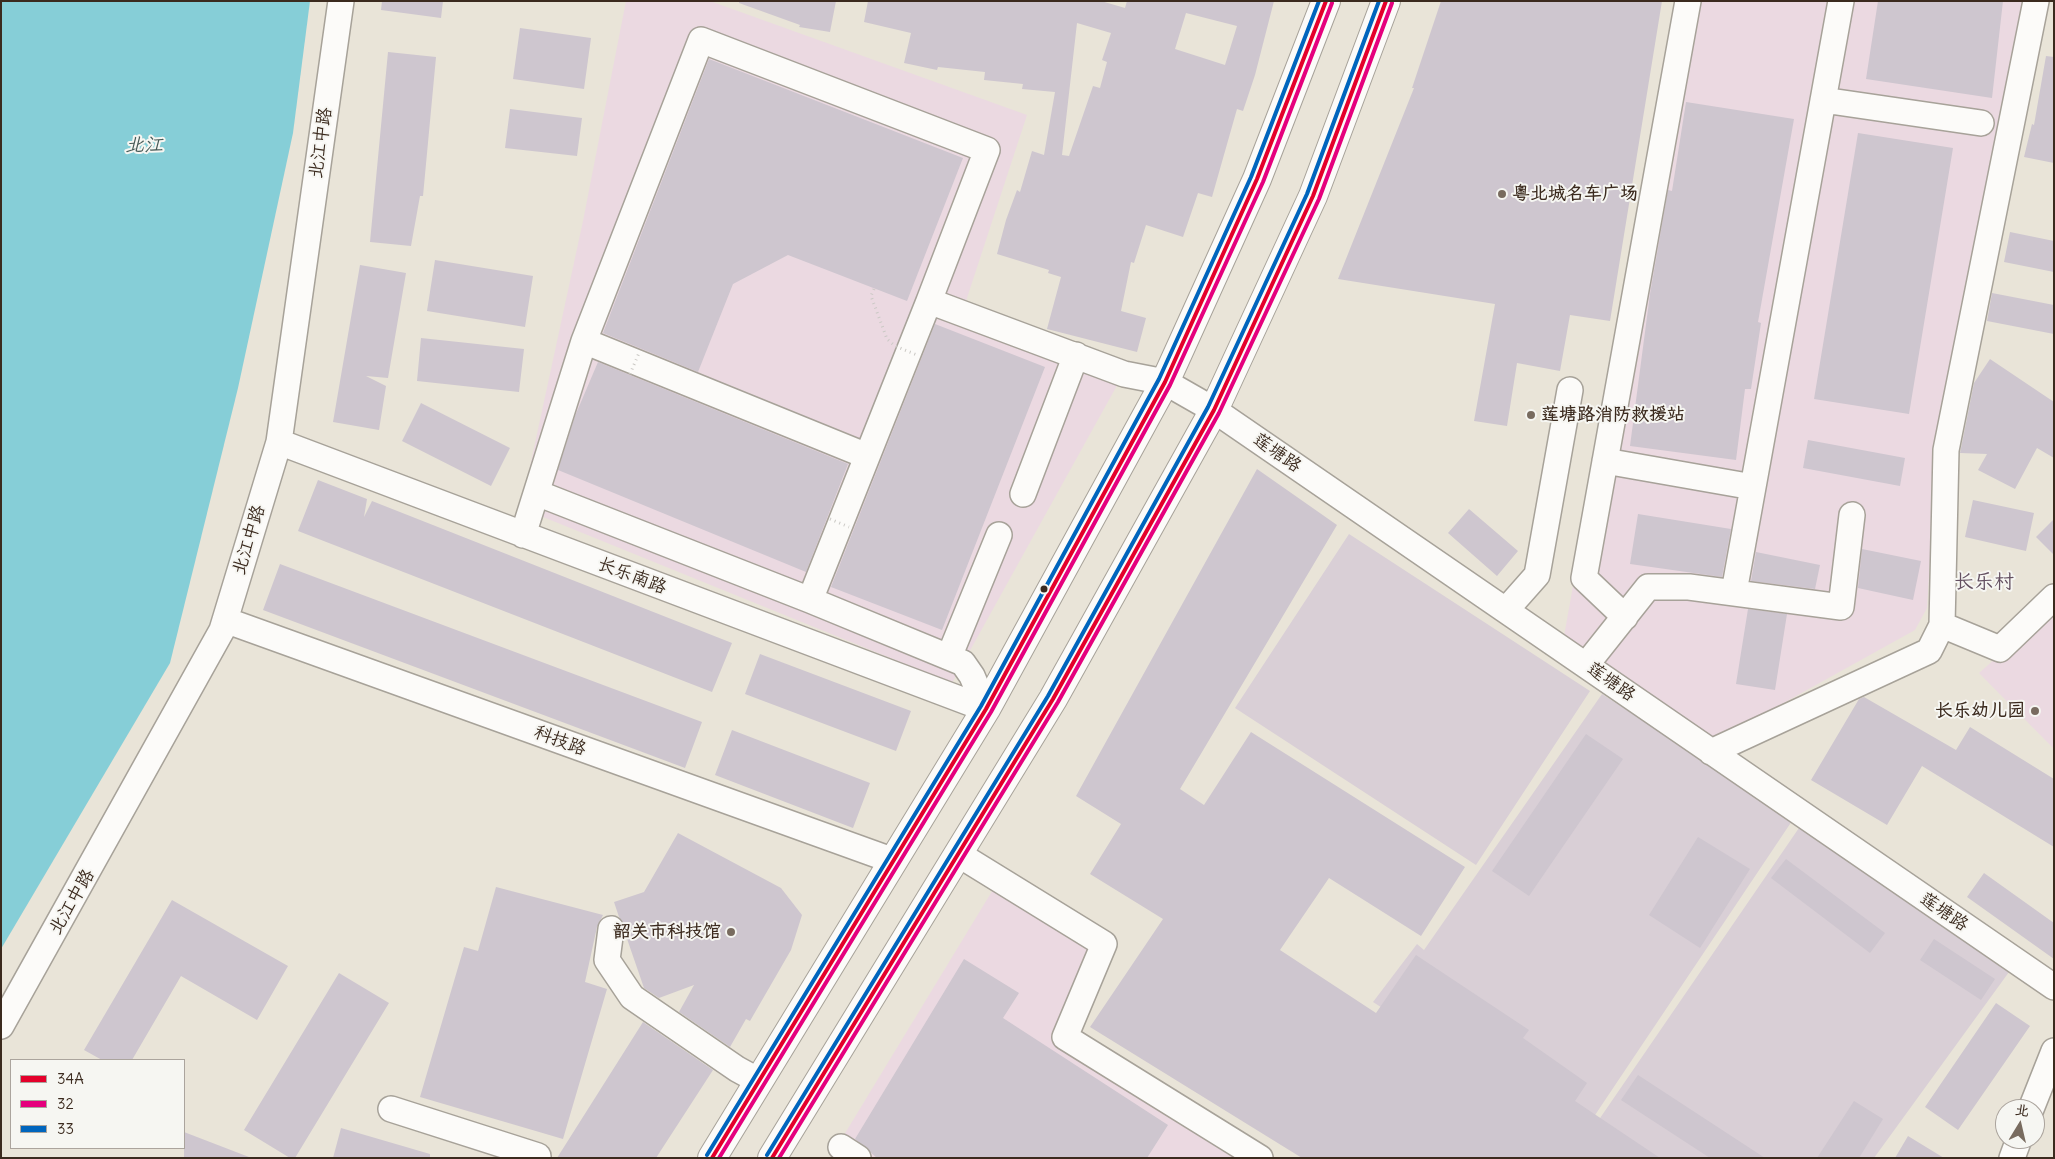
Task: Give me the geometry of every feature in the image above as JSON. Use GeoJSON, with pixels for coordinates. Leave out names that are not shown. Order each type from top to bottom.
{"type":"FeatureCollection","features":[{"type":"Feature","properties":{"kind":"main road"},"geometry":{"type":"LineString","coordinates":[[712,1158],[986,709],[1165,382],[1258,179],[1326,1]]}},
{"type":"Feature","properties":{"kind":"main road"},"geometry":{"type":"LineString","coordinates":[[772,1158],[1054,699],[1214,410],[1313,196],[1386,1]]}},
{"type":"Feature","properties":{"kind":"street","name":"北江中路"},"geometry":{"type":"LineString","coordinates":[[1,1026],[96,860],[222,630],[279,442],[341,1]]}},
{"type":"Feature","properties":{"kind":"street"},"geometry":{"type":"LineString","coordinates":[[1625,617],[1584,578],[1688,1]]}},
{"type":"Feature","properties":{"kind":"street"},"geometry":{"type":"LineString","coordinates":[[1734,592],[1841,1]]}},
{"type":"Feature","properties":{"kind":"street"},"geometry":{"type":"LineString","coordinates":[[1711,752],[1929,651],[1942,625],[1946,450],[2036,1]]}},
{"type":"Feature","properties":{"kind":"street"},"geometry":{"type":"LineString","coordinates":[[523,535],[584,341],[701,40],[987,150],[810,600]]}},
{"type":"Feature","properties":{"kind":"street"},"geometry":{"type":"LineString","coordinates":[[1823,100],[1981,123]]}},
{"type":"Feature","properties":{"kind":"street","name":"莲塘路"},"geometry":{"type":"LineString","coordinates":[[929,301],[1130,375],[1165,382],[1214,410],[2054,987]]}},
{"type":"Feature","properties":{"kind":"street"},"geometry":{"type":"LineString","coordinates":[[584,341],[867,456]]}},
{"type":"Feature","properties":{"kind":"street"},"geometry":{"type":"LineString","coordinates":[[1022,494],[1076,355]]}},
{"type":"Feature","properties":{"kind":"street"},"geometry":{"type":"LineString","coordinates":[[1506,610],[1538,575],[1570,390]]}},
{"type":"Feature","properties":{"kind":"street","name":"长乐南路"},"geometry":{"type":"LineString","coordinates":[[279,442],[986,709]]}},
{"type":"Feature","properties":{"kind":"street"},"geometry":{"type":"LineString","coordinates":[[1606,461],[1753,487]]}},
{"type":"Feature","properties":{"kind":"street"},"geometry":{"type":"LineString","coordinates":[[537,493],[810,600],[963,663],[972,676],[986,709]]}},
{"type":"Feature","properties":{"kind":"street"},"geometry":{"type":"LineString","coordinates":[[1586,665],[1648,587],[1689,586],[1841,607],[1852,515]]}},
{"type":"Feature","properties":{"kind":"street"},"geometry":{"type":"LineString","coordinates":[[950,657],[999,535]]}},
{"type":"Feature","properties":{"kind":"street"},"geometry":{"type":"LineString","coordinates":[[1942,625],[2000,649],[2054,597]]}},
{"type":"Feature","properties":{"kind":"street","name":"科技路"},"geometry":{"type":"LineString","coordinates":[[225,620],[894,861]]}},
{"type":"Feature","properties":{"kind":"street"},"geometry":{"type":"LineString","coordinates":[[958,854],[1104,944],[1065,1036],[1260,1158]]}},
{"type":"Feature","properties":{"kind":"street"},"geometry":{"type":"LineString","coordinates":[[612,929],[607,960],[632,997],[737,1070],[759,1081]]}},
{"type":"Feature","properties":{"kind":"street"},"geometry":{"type":"LineString","coordinates":[[2035,1099],[2054,1051]]}},
{"type":"Feature","properties":{"kind":"street"},"geometry":{"type":"LineString","coordinates":[[391,1109],[538,1156],[538,1158]]}},
{"type":"Feature","properties":{"kind":"path"},"geometry":{"type":"LineString","coordinates":[[874,288],[871,296],[887,339],[895,346],[917,355]]}},
{"type":"Feature","properties":{"kind":"path"},"geometry":{"type":"LineString","coordinates":[[630,374],[639,353]]}},
{"type":"Feature","properties":{"kind":"path"},"geometry":{"type":"LineString","coordinates":[[830,519],[849,527]]}},
{"type":"Feature","properties":{"kind":"shaded area"},"geometry":{"type":"Polygon","coordinates":[[[626,1],[710,1],[1027,115],[966,301],[1130,362],[952,683],[521,508],[583,221],[626,1]]]}},
{"type":"Feature","properties":{"kind":"shaded area"},"geometry":{"type":"Polygon","coordinates":[[[1677,1],[2023,1],[1937,443],[1927,608],[1915,630],[1715,741],[1563,642],[1677,1]]]}},
{"type":"Feature","properties":{"kind":"shaded area"},"geometry":{"type":"Polygon","coordinates":[[[1349,534],[1590,691],[1476,865],[1235,708],[1349,534]]]}},
{"type":"Feature","properties":{"kind":"shaded area","name":"长乐幼儿园"},"geometry":{"type":"Polygon","coordinates":[[[2054,607],[2054,749],[1979,673],[2054,607]]]}},
{"type":"Feature","properties":{"kind":"shaded area"},"geometry":{"type":"Polygon","coordinates":[[[1602,694],[1794,818],[1581,1136],[1373,1002],[1417,944],[1424,950],[1602,694]]]}},
{"type":"Feature","properties":{"kind":"shaded area"},"geometry":{"type":"Polygon","coordinates":[[[1801,825],[2009,972],[1874,1158],[1612,1158],[1585,1140],[1801,825]]]}},
{"type":"Feature","properties":{"kind":"shaded area"},"geometry":{"type":"Polygon","coordinates":[[[994,888],[1091,947],[1052,1037],[1239,1158],[830,1158],[994,888]]]}},
{"type":"Feature","properties":{"kind":"water","name":"北江"},"geometry":{"type":"Polygon","coordinates":[[[1,1],[310,1],[293,133],[238,388],[170,663],[1,949],[1,1]]]}},
{"type":"Feature","properties":{"kind":"building"},"geometry":{"type":"Polygon","coordinates":[[[382,1],[443,1],[441,18],[381,10],[382,1]]]}},
{"type":"Feature","properties":{"kind":"building"},"geometry":{"type":"Polygon","coordinates":[[[739,1],[836,1],[830,32],[799,27],[800,25],[739,3],[739,1]]]}},
{"type":"Feature","properties":{"kind":"building"},"geometry":{"type":"Polygon","coordinates":[[[868,1],[1101,1],[1125,8],[1127,1],[1274,1],[1255,75],[1243,111],[1237,109],[1212,197],[1198,193],[1183,237],[1146,225],[1134,263],[1131,262],[1121,311],[1146,318],[1137,352],[1047,329],[1061,277],[1048,273],[1049,270],[997,254],[1006,220],[1017,190],[1020,192],[1032,151],[1044,155],[1055,92],[1022,89],[1023,84],[984,80],[985,72],[938,67],[937,70],[904,63],[911,33],[864,22],[868,1]],[[1186,13],[1175,49],[1225,65],[1237,26],[1186,13]],[[1077,23],[1062,155],[1069,156],[1093,86],[1100,88],[1107,62],[1102,60],[1111,33],[1077,23]]]}},
{"type":"Feature","properties":{"kind":"building","name":"粤北城名车广场"},"geometry":{"type":"Polygon","coordinates":[[[1441,1],[1662,1],[1610,321],[1570,315],[1560,371],[1517,363],[1507,426],[1474,421],[1495,304],[1338,279],[1414,88],[1412,88],[1441,1]]]}},
{"type":"Feature","properties":{"kind":"building"},"geometry":{"type":"Polygon","coordinates":[[[1878,1],[2003,1],[1992,98],[1866,79],[1878,1]]]}},
{"type":"Feature","properties":{"kind":"building"},"geometry":{"type":"Polygon","coordinates":[[[520,28],[591,38],[584,89],[513,79],[520,28]]]}},
{"type":"Feature","properties":{"kind":"building"},"geometry":{"type":"Polygon","coordinates":[[[388,52],[436,57],[423,196],[420,196],[411,246],[370,242],[388,52]]]}},
{"type":"Feature","properties":{"kind":"building"},"geometry":{"type":"Polygon","coordinates":[[[2046,56],[2054,57],[2054,163],[2024,157],[2032,124],[2034,125],[2046,56]]]}},
{"type":"Feature","properties":{"kind":"building"},"geometry":{"type":"Polygon","coordinates":[[[709,59],[963,158],[907,301],[788,255],[733,284],[698,372],[603,333],[709,59]]]}},
{"type":"Feature","properties":{"kind":"building"},"geometry":{"type":"Polygon","coordinates":[[[1686,102],[1794,119],[1758,322],[1761,323],[1751,389],[1745,389],[1736,460],[1630,446],[1650,294],[1668,190],[1672,191],[1686,102]]]}},
{"type":"Feature","properties":{"kind":"building"},"geometry":{"type":"Polygon","coordinates":[[[510,109],[582,118],[577,156],[505,148],[510,109]]]}},
{"type":"Feature","properties":{"kind":"building"},"geometry":{"type":"Polygon","coordinates":[[[1858,133],[1953,148],[1909,414],[1814,399],[1858,133]]]}},
{"type":"Feature","properties":{"kind":"building"},"geometry":{"type":"Polygon","coordinates":[[[2010,232],[2054,241],[2054,272],[2004,262],[2010,232]]]}},
{"type":"Feature","properties":{"kind":"building"},"geometry":{"type":"Polygon","coordinates":[[[435,260],[533,276],[525,327],[427,311],[435,260]]]}},
{"type":"Feature","properties":{"kind":"building"},"geometry":{"type":"Polygon","coordinates":[[[360,265],[406,273],[388,378],[366,376],[386,386],[379,430],[333,422],[360,265]]]}},
{"type":"Feature","properties":{"kind":"building"},"geometry":{"type":"Polygon","coordinates":[[[1992,293],[2054,305],[2054,334],[1987,321],[1992,293]]]}},
{"type":"Feature","properties":{"kind":"building"},"geometry":{"type":"Polygon","coordinates":[[[935,324],[1045,367],[942,630],[831,587],[935,324]]]}},
{"type":"Feature","properties":{"kind":"building"},"geometry":{"type":"Polygon","coordinates":[[[421,338],[524,349],[519,392],[417,381],[421,338]]]}},
{"type":"Feature","properties":{"kind":"building"},"geometry":{"type":"Polygon","coordinates":[[[1990,359],[2054,402],[2054,458],[2037,448],[2015,489],[1978,470],[1987,454],[1960,453],[1974,383],[1990,359]]]}},
{"type":"Feature","properties":{"kind":"building"},"geometry":{"type":"Polygon","coordinates":[[[598,362],[848,464],[806,572],[558,470],[575,416],[598,362]]]}},
{"type":"Feature","properties":{"kind":"building"},"geometry":{"type":"Polygon","coordinates":[[[421,403],[510,448],[491,486],[402,441],[421,403]]]}},
{"type":"Feature","properties":{"kind":"building"},"geometry":{"type":"Polygon","coordinates":[[[1808,440],[1905,458],[1900,486],[1803,468],[1808,440]]]}},
{"type":"Feature","properties":{"kind":"building"},"geometry":{"type":"Polygon","coordinates":[[[1257,469],[1337,525],[1180,789],[1204,805],[1251,732],[1465,867],[1421,936],[1329,878],[1280,950],[1376,1013],[1416,955],[1529,1030],[1523,1038],[1587,1083],[1575,1101],[1660,1158],[1302,1158],[1090,1027],[1163,919],[1090,874],[1121,824],[1076,796],[1257,469]]]}},
{"type":"Feature","properties":{"kind":"building"},"geometry":{"type":"Polygon","coordinates":[[[318,480],[367,499],[364,517],[372,501],[732,643],[712,692],[298,531],[318,480]]]}},
{"type":"Feature","properties":{"kind":"building"},"geometry":{"type":"Polygon","coordinates":[[[1973,500],[2034,513],[2026,551],[1965,537],[1973,500]]]}},
{"type":"Feature","properties":{"kind":"building"},"geometry":{"type":"Polygon","coordinates":[[[1469,509],[1518,551],[1497,576],[1448,533],[1469,509]]]}},
{"type":"Feature","properties":{"kind":"building"},"geometry":{"type":"Polygon","coordinates":[[[1638,514],[1731,529],[1722,577],[1630,564],[1638,514]]]}},
{"type":"Feature","properties":{"kind":"building"},"geometry":{"type":"Polygon","coordinates":[[[2054,519],[2054,555],[2036,537],[2054,519]]]}},
{"type":"Feature","properties":{"kind":"building"},"geometry":{"type":"Polygon","coordinates":[[[1862,549],[1921,561],[1913,600],[1858,588],[1862,549]]]}},
{"type":"Feature","properties":{"kind":"building"},"geometry":{"type":"Polygon","coordinates":[[[1756,552],[1820,565],[1815,589],[1751,581],[1756,552]]]}},
{"type":"Feature","properties":{"kind":"building"},"geometry":{"type":"Polygon","coordinates":[[[280,564],[702,722],[685,768],[263,610],[280,564]]]}},
{"type":"Feature","properties":{"kind":"building"},"geometry":{"type":"Polygon","coordinates":[[[1748,609],[1787,614],[1775,690],[1736,684],[1748,609]]]}},
{"type":"Feature","properties":{"kind":"building"},"geometry":{"type":"Polygon","coordinates":[[[760,654],[911,711],[896,751],[745,694],[760,654]]]}},
{"type":"Feature","properties":{"kind":"building"},"geometry":{"type":"Polygon","coordinates":[[[1864,697],[1956,750],[1970,727],[2054,779],[2054,847],[1922,766],[1887,825],[1811,780],[1859,699],[1864,697]]]}},
{"type":"Feature","properties":{"kind":"building"},"geometry":{"type":"Polygon","coordinates":[[[732,730],[870,783],[853,828],[715,775],[732,730]]]}},
{"type":"Feature","properties":{"kind":"building"},"geometry":{"type":"Polygon","coordinates":[[[1586,734],[1623,759],[1529,896],[1492,871],[1586,734]]]}},
{"type":"Feature","properties":{"kind":"building","name":"韶关市科技馆"},"geometry":{"type":"Polygon","coordinates":[[[678,833],[781,888],[802,915],[791,950],[750,1021],[746,1019],[730,1047],[679,1012],[694,985],[659,998],[644,988],[625,933],[624,924],[619,917],[614,902],[644,892],[678,833]]]}},
{"type":"Feature","properties":{"kind":"building"},"geometry":{"type":"Polygon","coordinates":[[[1698,837],[1750,869],[1700,948],[1649,915],[1698,837]]]}},
{"type":"Feature","properties":{"kind":"building"},"geometry":{"type":"Polygon","coordinates":[[[1786,859],[1885,933],[1870,953],[1771,878],[1786,859]]]}},
{"type":"Feature","properties":{"kind":"building"},"geometry":{"type":"Polygon","coordinates":[[[1984,873],[2054,923],[2054,959],[1967,897],[1984,873]]]}},
{"type":"Feature","properties":{"kind":"building"},"geometry":{"type":"Polygon","coordinates":[[[496,887],[603,915],[597,927],[585,982],[607,989],[563,1139],[420,1097],[464,947],[478,951],[496,887]]]}},
{"type":"Feature","properties":{"kind":"building"},"geometry":{"type":"Polygon","coordinates":[[[172,900],[288,966],[257,1020],[181,976],[133,1059],[100,1059],[84,1050],[172,900]]]}},
{"type":"Feature","properties":{"kind":"building"},"geometry":{"type":"Polygon","coordinates":[[[1934,939],[1995,979],[1981,1000],[1920,960],[1934,939]]]}},
{"type":"Feature","properties":{"kind":"building"},"geometry":{"type":"Polygon","coordinates":[[[964,959],[1019,993],[1003,1018],[1168,1125],[1147,1158],[877,1158],[855,1139],[964,959]]]}},
{"type":"Feature","properties":{"kind":"building"},"geometry":{"type":"Polygon","coordinates":[[[339,973],[389,1003],[295,1158],[290,1158],[244,1130],[339,973]]]}},
{"type":"Feature","properties":{"kind":"building"},"geometry":{"type":"Polygon","coordinates":[[[1996,1003],[2030,1026],[1958,1130],[1925,1107],[1996,1003]]]}},
{"type":"Feature","properties":{"kind":"building"},"geometry":{"type":"Polygon","coordinates":[[[643,1022],[713,1070],[656,1158],[557,1158],[643,1022]]]}},
{"type":"Feature","properties":{"kind":"building"},"geometry":{"type":"Polygon","coordinates":[[[1638,1075],[1765,1158],[1710,1158],[1621,1100],[1638,1075]]]}},
{"type":"Feature","properties":{"kind":"building"},"geometry":{"type":"Polygon","coordinates":[[[1854,1101],[1883,1119],[1859,1158],[1817,1158],[1854,1101]]]}},
{"type":"Feature","properties":{"kind":"building"},"geometry":{"type":"Polygon","coordinates":[[[341,1128],[430,1154],[430,1158],[333,1158],[341,1128]]]}},
{"type":"Feature","properties":{"kind":"building"},"geometry":{"type":"Polygon","coordinates":[[[185,1132],[249,1157],[249,1158],[184,1158],[185,1132]]]}},
{"type":"Feature","properties":{"kind":"building"},"geometry":{"type":"Polygon","coordinates":[[[1908,1136],[1944,1158],[1895,1158],[1908,1136]]]}},
{"type":"Feature","properties":{"kind":"transit line","name":"33"},"geometry":{"type":"LineString","coordinates":[[707,1155],[981,706],[1159,379],[1251,177],[1319,1]]}},
{"type":"Feature","properties":{"kind":"transit line","name":"34A"},"geometry":{"type":"LineString","coordinates":[[712,1158],[986,709],[1165,382],[1257,179],[1326,1]]}},
{"type":"Feature","properties":{"kind":"transit line","name":"33"},"geometry":{"type":"LineString","coordinates":[[767,1155],[1048,696],[1208,407],[1307,194],[1379,1]]}},
{"type":"Feature","properties":{"kind":"transit line","name":"34A"},"geometry":{"type":"LineString","coordinates":[[772,1158],[1053,699],[1214,410],[1313,196],[1386,1]]}},
{"type":"Feature","properties":{"kind":"transit line","name":"32"},"geometry":{"type":"LineString","coordinates":[[719,1158],[991,712],[1170,385],[1263,182],[1332,3]]}},
{"type":"Feature","properties":{"kind":"transit line","name":"32"},"geometry":{"type":"LineString","coordinates":[[779,1158],[1058,702],[1219,413],[1319,199],[1392,3]]}},
{"type":"Feature","properties":{"kind":"place","name":"粤北城名车广场"},"geometry":{"type":"Point","coordinates":[1502,194]}},
{"type":"Feature","properties":{"kind":"place","name":"莲塘路消防救援站"},"geometry":{"type":"Point","coordinates":[1531,415]}},
{"type":"Feature","properties":{"kind":"place","name":"长乐幼儿园"},"geometry":{"type":"Point","coordinates":[2035,711]}},
{"type":"Feature","properties":{"kind":"place","name":"韶关市科技馆"},"geometry":{"type":"Point","coordinates":[731,932]}},
{"type":"Feature","properties":{"kind":"district","name":"长乐村"},"geometry":{"type":"Point","coordinates":[1984,582]}}]}
